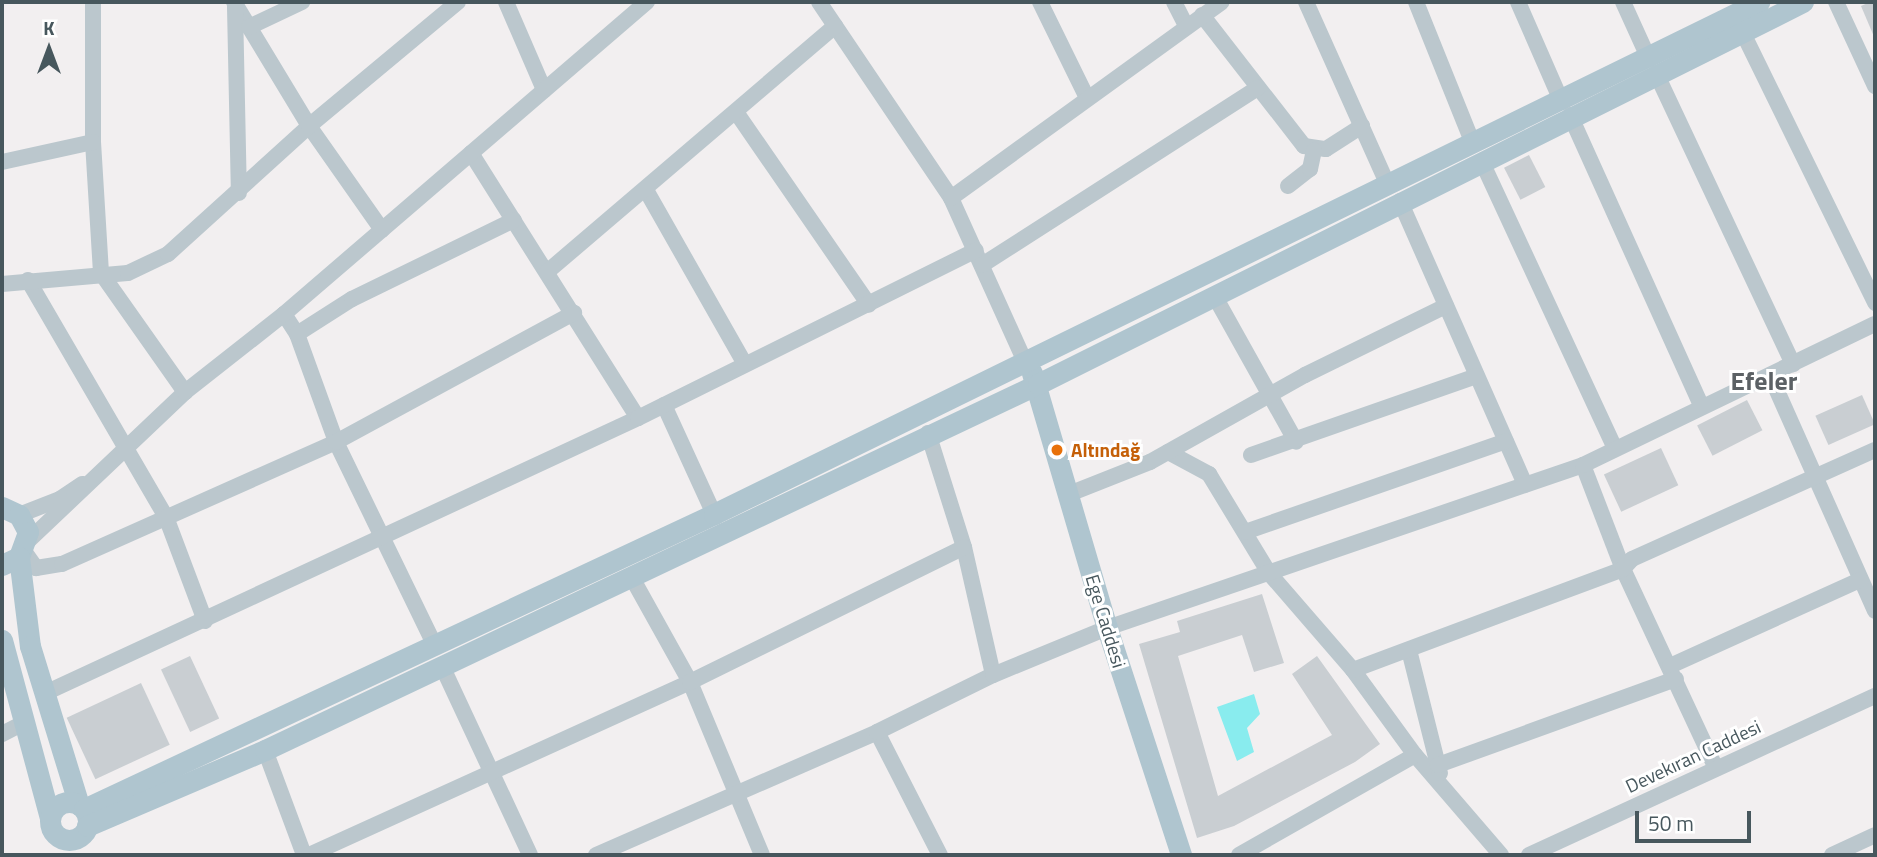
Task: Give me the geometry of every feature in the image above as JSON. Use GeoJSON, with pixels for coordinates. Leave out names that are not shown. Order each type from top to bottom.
{"type":"FeatureCollection","features":[{"type":"Feature","properties":{"kind":"main road"},"geometry":{"type":"LineString","coordinates":[[55,836],[74,839],[83,818],[435,646],[714,514],[1024,360],[1478,153],[1652,64],[1759,2]]}},
{"type":"Feature","properties":{"kind":"main road"},"geometry":{"type":"LineString","coordinates":[[1735,15],[1803,2]]}},
{"type":"Feature","properties":{"kind":"main road"},"geometry":{"type":"LineString","coordinates":[[83,818],[265,750],[928,433],[1038,384],[1214,295],[1394,193]]}},
{"type":"Feature","properties":{"kind":"main road","name":"Ege Caddesi"},"geometry":{"type":"LineString","coordinates":[[1024,360],[1038,384],[1107,628],[1181,855]]}},
{"type":"Feature","properties":{"kind":"main road"},"geometry":{"type":"LineString","coordinates":[[2,489],[11,511],[25,522],[18,553],[30,646],[83,818],[88,855]]}},
{"type":"Feature","properties":{"kind":"main road"},"geometry":{"type":"LineString","coordinates":[[2,640],[55,836]]}},
{"type":"Feature","properties":{"kind":"main road"},"geometry":{"type":"LineString","coordinates":[[55,836],[61,803],[83,818]]}},
{"type":"Feature","properties":{"kind":"street"},"geometry":{"type":"LineString","coordinates":[[93,2],[93,142],[101,273],[185,392]]}},
{"type":"Feature","properties":{"kind":"street"},"geometry":{"type":"LineString","coordinates":[[249,27],[302,2]]}},
{"type":"Feature","properties":{"kind":"street"},"geometry":{"type":"LineString","coordinates":[[2,284],[101,273],[128,273],[167,254],[239,193],[309,126],[458,2]]}},
{"type":"Feature","properties":{"kind":"street"},"geometry":{"type":"LineString","coordinates":[[506,2],[544,90]]}},
{"type":"Feature","properties":{"kind":"street"},"geometry":{"type":"LineString","coordinates":[[574,313],[335,442],[62,564],[36,568],[18,553],[130,450],[185,392],[284,314],[647,2]]}},
{"type":"Feature","properties":{"kind":"street"},"geometry":{"type":"LineString","coordinates":[[819,2],[951,198],[1024,360]]}},
{"type":"Feature","properties":{"kind":"street"},"geometry":{"type":"LineString","coordinates":[[1040,2],[1087,98]]}},
{"type":"Feature","properties":{"kind":"street"},"geometry":{"type":"LineString","coordinates":[[1174,2],[1186,26]]}},
{"type":"Feature","properties":{"kind":"street"},"geometry":{"type":"LineString","coordinates":[[951,198],[1222,2]]}},
{"type":"Feature","properties":{"kind":"street"},"geometry":{"type":"LineString","coordinates":[[1306,2],[1525,485]]}},
{"type":"Feature","properties":{"kind":"street"},"geometry":{"type":"LineString","coordinates":[[1416,2],[1478,153],[1615,449]]}},
{"type":"Feature","properties":{"kind":"street"},"geometry":{"type":"LineString","coordinates":[[1518,2],[1702,407]]}},
{"type":"Feature","properties":{"kind":"street"},"geometry":{"type":"LineString","coordinates":[[1623,2],[1793,364]]}},
{"type":"Feature","properties":{"kind":"street"},"geometry":{"type":"LineString","coordinates":[[1836,2],[1875,86]]}},
{"type":"Feature","properties":{"kind":"street"},"geometry":{"type":"LineString","coordinates":[[234,3],[309,126],[382,230]]}},
{"type":"Feature","properties":{"kind":"street"},"geometry":{"type":"LineString","coordinates":[[234,3],[239,193]]}},
{"type":"Feature","properties":{"kind":"street"},"geometry":{"type":"LineString","coordinates":[[1202,15],[1304,146],[1314,150],[1326,149],[1362,126]]}},
{"type":"Feature","properties":{"kind":"street"},"geometry":{"type":"LineString","coordinates":[[1735,15],[1875,303]]}},
{"type":"Feature","properties":{"kind":"street"},"geometry":{"type":"LineString","coordinates":[[547,272],[835,26]]}},
{"type":"Feature","properties":{"kind":"street"},"geometry":{"type":"LineString","coordinates":[[982,265],[1258,88]]}},
{"type":"Feature","properties":{"kind":"street"},"geometry":{"type":"LineString","coordinates":[[736,112],[869,305]]}},
{"type":"Feature","properties":{"kind":"street"},"geometry":{"type":"LineString","coordinates":[[2,162],[93,142]]}},
{"type":"Feature","properties":{"kind":"street"},"geometry":{"type":"LineString","coordinates":[[1288,186],[1310,169],[1314,150]]}},
{"type":"Feature","properties":{"kind":"street"},"geometry":{"type":"LineString","coordinates":[[471,153],[638,418]]}},
{"type":"Feature","properties":{"kind":"street"},"geometry":{"type":"LineString","coordinates":[[646,190],[746,364]]}},
{"type":"Feature","properties":{"kind":"street"},"geometry":{"type":"LineString","coordinates":[[297,334],[352,299],[514,220]]}},
{"type":"Feature","properties":{"kind":"street"},"geometry":{"type":"LineString","coordinates":[[43,694],[638,418],[975,250]]}},
{"type":"Feature","properties":{"kind":"street"},"geometry":{"type":"LineString","coordinates":[[28,280],[130,450],[166,517],[205,621]]}},
{"type":"Feature","properties":{"kind":"street"},"geometry":{"type":"LineString","coordinates":[[1214,295],[1296,442]]}},
{"type":"Feature","properties":{"kind":"street"},"geometry":{"type":"LineString","coordinates":[[1069,494],[1168,452],[1270,394],[1446,306]]}},
{"type":"Feature","properties":{"kind":"street"},"geometry":{"type":"LineString","coordinates":[[284,314],[297,334],[335,442],[384,535],[435,646]]}},
{"type":"Feature","properties":{"kind":"street"},"geometry":{"type":"LineString","coordinates":[[596,855],[631,848],[735,794],[877,732],[993,675],[1107,628],[1583,465],[1875,324]]}},
{"type":"Feature","properties":{"kind":"street"},"geometry":{"type":"LineString","coordinates":[[1770,375],[1818,475],[1875,611]]}},
{"type":"Feature","properties":{"kind":"street"},"geometry":{"type":"LineString","coordinates":[[1251,455],[1296,442],[1477,376]]}},
{"type":"Feature","properties":{"kind":"street"},"geometry":{"type":"LineString","coordinates":[[664,405],[714,514]]}},
{"type":"Feature","properties":{"kind":"street"},"geometry":{"type":"LineString","coordinates":[[928,433],[964,547],[993,675]]}},
{"type":"Feature","properties":{"kind":"street"},"geometry":{"type":"LineString","coordinates":[[1245,532],[1506,441]]}},
{"type":"Feature","properties":{"kind":"street"},"geometry":{"type":"LineString","coordinates":[[11,511],[60,499],[130,450]]}},
{"type":"Feature","properties":{"kind":"street"},"geometry":{"type":"LineString","coordinates":[[1353,670],[1623,569],[1632,559],[1875,450]]}},
{"type":"Feature","properties":{"kind":"street"},"geometry":{"type":"LineString","coordinates":[[1168,452],[1209,474],[1269,573],[1353,670],[1415,755],[1501,855]]}},
{"type":"Feature","properties":{"kind":"street"},"geometry":{"type":"LineString","coordinates":[[1583,465],[1623,569],[1716,768]]}},
{"type":"Feature","properties":{"kind":"street"},"geometry":{"type":"LineString","coordinates":[[265,750],[307,855],[690,682],[964,547]]}},
{"type":"Feature","properties":{"kind":"street"},"geometry":{"type":"LineString","coordinates":[[631,576],[690,682],[762,855]]}},
{"type":"Feature","properties":{"kind":"street"},"geometry":{"type":"LineString","coordinates":[[1438,765],[1673,672],[1860,580]]}},
{"type":"Feature","properties":{"kind":"street"},"geometry":{"type":"LineString","coordinates":[[1409,650],[1443,785]]}},
{"type":"Feature","properties":{"kind":"street"},"geometry":{"type":"LineString","coordinates":[[442,666],[530,855]]}},
{"type":"Feature","properties":{"kind":"street","name":"Devekıran Caddesi"},"geometry":{"type":"LineString","coordinates":[[1529,855],[1875,696]]}},
{"type":"Feature","properties":{"kind":"street"},"geometry":{"type":"LineString","coordinates":[[2,734],[24,723]]}},
{"type":"Feature","properties":{"kind":"street"},"geometry":{"type":"LineString","coordinates":[[877,732],[940,855]]}},
{"type":"Feature","properties":{"kind":"street"},"geometry":{"type":"LineString","coordinates":[[1239,855],[1415,755]]}},
{"type":"Feature","properties":{"kind":"street"},"geometry":{"type":"LineString","coordinates":[[1832,855],[1875,835]]}},
{"type":"Feature","properties":{"kind":"water"},"geometry":{"type":"Polygon","coordinates":[[[1254,694],[1260,714],[1247,728],[1254,752],[1237,761],[1217,707],[1254,694]]]}},
{"type":"Feature","properties":{"kind":"building"},"geometry":{"type":"Polygon","coordinates":[[[1875,2],[1875,39],[1861,6],[1875,2]]]}},
{"type":"Feature","properties":{"kind":"building"},"geometry":{"type":"Polygon","coordinates":[[[1529,155],[1545,187],[1520,200],[1504,168],[1529,155]]]}},
{"type":"Feature","properties":{"kind":"building"},"geometry":{"type":"Polygon","coordinates":[[[1862,395],[1875,424],[1828,445],[1815,416],[1862,395]]]}},
{"type":"Feature","properties":{"kind":"building"},"geometry":{"type":"Polygon","coordinates":[[[1747,400],[1762,430],[1713,456],[1697,425],[1747,400]]]}},
{"type":"Feature","properties":{"kind":"building"},"geometry":{"type":"Polygon","coordinates":[[[1661,448],[1678,485],[1621,512],[1604,475],[1661,448]]]}},
{"type":"Feature","properties":{"kind":"building"},"geometry":{"type":"Polygon","coordinates":[[[1262,594],[1284,663],[1254,672],[1242,635],[1178,656],[1218,796],[1332,735],[1292,674],[1317,656],[1380,744],[1355,762],[1234,826],[1197,838],[1139,644],[1180,632],[1177,621],[1262,594]]]}},
{"type":"Feature","properties":{"kind":"building"},"geometry":{"type":"Polygon","coordinates":[[[190,656],[219,719],[190,732],[161,670],[190,656]]]}},
{"type":"Feature","properties":{"kind":"building"},"geometry":{"type":"Polygon","coordinates":[[[141,683],[170,745],[95,779],[67,718],[141,683]]]}},
{"type":"Feature","properties":{"kind":"place","name":"Altındağ"},"geometry":{"type":"Point","coordinates":[1057,450]}},
{"type":"Feature","properties":{"kind":"district","name":"Efeler"},"geometry":{"type":"Point","coordinates":[1764,381]}}]}
